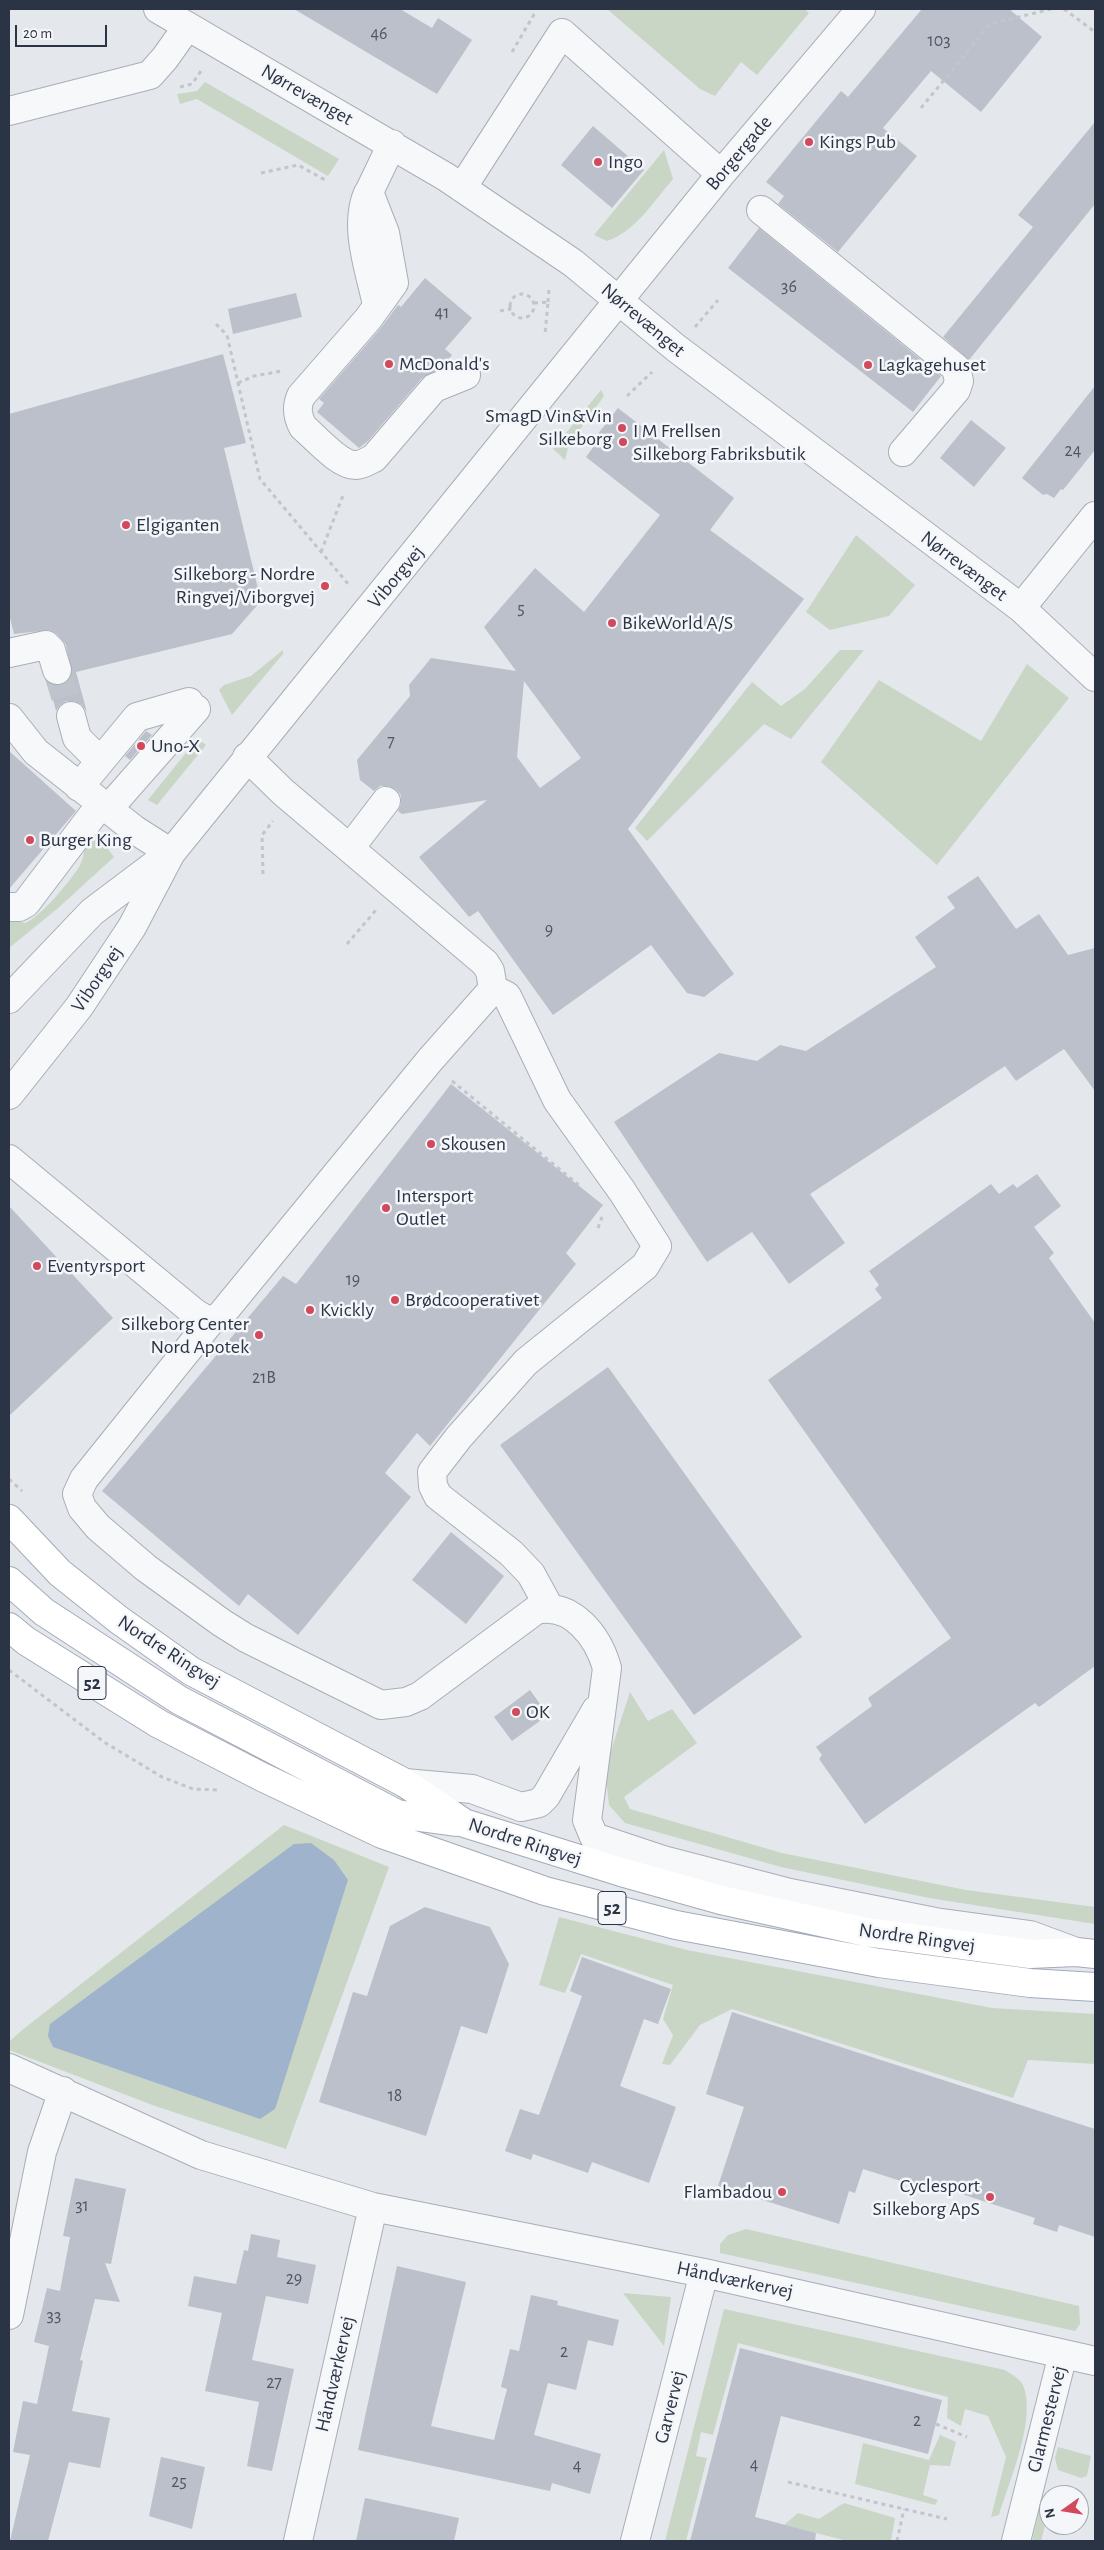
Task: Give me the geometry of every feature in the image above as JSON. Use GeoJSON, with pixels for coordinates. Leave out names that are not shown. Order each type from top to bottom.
{"type":"FeatureCollection","features":[{"type":"Feature","properties":{"kind":"main road","name":"Nordre Ringvej"},"geometry":{"type":"LineString","coordinates":[[9,1519],[60,1573],[119,1620],[191,1671],[405,1783],[464,1824],[621,1872],[721,1900],[866,1932],[1030,1954],[1086,1953]]}},
{"type":"Feature","properties":{"kind":"main road"},"geometry":{"type":"LineString","coordinates":[[9,1581],[44,1612],[179,1700],[397,1814],[464,1824]]}},
{"type":"Feature","properties":{"kind":"main road","name":"Nordre Ringvej"},"geometry":{"type":"LineString","coordinates":[[9,1628],[26,1641],[159,1724],[262,1777],[382,1834],[545,1891],[676,1925],[879,1963],[1030,1983],[1095,1987]]}},
{"type":"Feature","properties":{"kind":"street","name":"Nørrevænget"},"geometry":{"type":"LineString","coordinates":[[158,9],[392,144],[462,188],[572,263],[619,299],[676,348],[1021,608],[1095,677]]}},
{"type":"Feature","properties":{"kind":"street","name":"Borgergade"},"geometry":{"type":"LineString","coordinates":[[619,299],[721,174],[861,9]]}},
{"type":"Feature","properties":{"kind":"street"},"geometry":{"type":"LineString","coordinates":[[9,111],[150,75],[166,58],[187,27]]}},
{"type":"Feature","properties":{"kind":"street"},"geometry":{"type":"LineString","coordinates":[[462,188],[562,33],[721,174]]}},
{"type":"Feature","properties":{"kind":"street"},"geometry":{"type":"LineString","coordinates":[[392,144],[369,192],[385,233],[394,283],[301,396],[298,403],[299,419],[303,427],[345,463],[356,465],[374,458],[434,388],[466,375]]}},
{"type":"Feature","properties":{"kind":"street"},"geometry":{"type":"LineString","coordinates":[[761,210],[956,368],[959,381],[956,390],[903,452]]}},
{"type":"Feature","properties":{"kind":"street","name":"Viborgvej"},"geometry":{"type":"LineString","coordinates":[[9,1095],[79,1007],[132,927],[170,853],[619,299]]}},
{"type":"Feature","properties":{"kind":"street"},"geometry":{"type":"LineString","coordinates":[[1021,608],[1095,516]]}},
{"type":"Feature","properties":{"kind":"street"},"geometry":{"type":"LineString","coordinates":[[9,653],[46,645],[51,650],[57,670]]}},
{"type":"Feature","properties":{"kind":"street"},"geometry":{"type":"LineString","coordinates":[[9,907],[19,907],[26,903],[95,799],[183,706],[137,717],[100,761],[95,799]]}},
{"type":"Feature","properties":{"kind":"street"},"geometry":{"type":"LineString","coordinates":[[72,716],[77,738],[100,761]]}},
{"type":"Feature","properties":{"kind":"street"},"geometry":{"type":"LineString","coordinates":[[9,718],[36,752],[95,799],[170,853]]}},
{"type":"Feature","properties":{"kind":"street"},"geometry":{"type":"LineString","coordinates":[[247,756],[283,792],[485,963],[490,971],[493,989]]}},
{"type":"Feature","properties":{"kind":"street"},"geometry":{"type":"LineString","coordinates":[[350,848],[386,801]]}},
{"type":"Feature","properties":{"kind":"street","name":"Viborgvej"},"geometry":{"type":"LineString","coordinates":[[9,999],[92,912],[170,853]]}},
{"type":"Feature","properties":{"kind":"street"},"geometry":{"type":"LineString","coordinates":[[493,989],[430,1060],[217,1320],[210,1322],[79,1486],[78,1494],[86,1516],[119,1546],[181,1594],[246,1638],[381,1705],[406,1702],[420,1696],[536,1610],[549,1607],[576,1619],[599,1645],[608,1668],[601,1700],[587,1820],[594,1837],[663,1860],[790,1893],[935,1922],[1030,1935],[1086,1953]]}},
{"type":"Feature","properties":{"kind":"street"},"geometry":{"type":"LineString","coordinates":[[493,989],[507,996],[557,1100],[622,1191],[657,1246],[645,1266],[526,1362],[459,1437],[432,1472],[433,1486],[438,1496],[511,1552],[531,1574],[549,1607]]}},
{"type":"Feature","properties":{"kind":"street"},"geometry":{"type":"LineString","coordinates":[[9,1159],[195,1313],[210,1322]]}},
{"type":"Feature","properties":{"kind":"street"},"geometry":{"type":"LineString","coordinates":[[405,1783],[472,1789],[521,1807],[539,1803],[546,1796],[601,1700]]}},
{"type":"Feature","properties":{"kind":"street","name":"Håndværkervej"},"geometry":{"type":"LineString","coordinates":[[9,2068],[63,2090],[201,2155],[373,2207],[704,2273],[1095,2362]]}},
{"type":"Feature","properties":{"kind":"street"},"geometry":{"type":"LineString","coordinates":[[9,2315],[42,2152],[63,2090]]}},
{"type":"Feature","properties":{"kind":"street","name":"Håndværkervej"},"geometry":{"type":"LineString","coordinates":[[298,2541],[373,2207]]}},
{"type":"Feature","properties":{"kind":"street","name":"Garvervej"},"geometry":{"type":"LineString","coordinates":[[635,2541],[704,2273]]}},
{"type":"Feature","properties":{"kind":"street","name":"Glarmestervej"},"geometry":{"type":"LineString","coordinates":[[1016,2541],[1063,2354]]}},
{"type":"Feature","properties":{"kind":"path"},"geometry":{"type":"LineString","coordinates":[[921,108],[990,24],[1051,9]]}},
{"type":"Feature","properties":{"kind":"path"},"geometry":{"type":"LineString","coordinates":[[1064,9],[1095,32]]}},
{"type":"Feature","properties":{"kind":"path"},"geometry":{"type":"LineString","coordinates":[[261,173],[298,165],[327,181]]}},
{"type":"Feature","properties":{"kind":"path"},"geometry":{"type":"LineString","coordinates":[[545,334],[549,290]]}},
{"type":"Feature","properties":{"kind":"path"},"geometry":{"type":"LineString","coordinates":[[519,294],[530,297],[534,304],[533,312],[527,317],[519,318],[511,309],[511,302],[519,294]]}},
{"type":"Feature","properties":{"kind":"path"},"geometry":{"type":"LineString","coordinates":[[694,327],[718,300]]}},
{"type":"Feature","properties":{"kind":"path"},"geometry":{"type":"LineString","coordinates":[[534,304],[548,302]]}},
{"type":"Feature","properties":{"kind":"path"},"geometry":{"type":"LineString","coordinates":[[500,311],[511,309]]}},
{"type":"Feature","properties":{"kind":"path"},"geometry":{"type":"LineString","coordinates":[[216,324],[227,335],[260,480],[369,609]]}},
{"type":"Feature","properties":{"kind":"path"},"geometry":{"type":"LineString","coordinates":[[627,396],[652,372]]}},
{"type":"Feature","properties":{"kind":"path"},"geometry":{"type":"LineString","coordinates":[[238,383],[254,376]]}},
{"type":"Feature","properties":{"kind":"path"},"geometry":{"type":"LineString","coordinates":[[321,552],[344,493]]}},
{"type":"Feature","properties":{"kind":"path"},"geometry":{"type":"LineString","coordinates":[[263,874],[262,835],[271,823]]}},
{"type":"Feature","properties":{"kind":"path"},"geometry":{"type":"LineString","coordinates":[[347,944],[376,910]]}},
{"type":"Feature","properties":{"kind":"path"},"geometry":{"type":"LineString","coordinates":[[430,1060],[450,1079],[584,1189]]}},
{"type":"Feature","properties":{"kind":"path"},"geometry":{"type":"LineString","coordinates":[[598,1228],[603,1216]]}},
{"type":"Feature","properties":{"kind":"path"},"geometry":{"type":"LineString","coordinates":[[9,1479],[26,1496]]}},
{"type":"Feature","properties":{"kind":"path"},"geometry":{"type":"LineString","coordinates":[[936,2424],[967,2437]]}},
{"type":"Feature","properties":{"kind":"path"},"geometry":{"type":"LineString","coordinates":[[788,2482],[947,2519]]}},
{"type":"Feature","properties":{"kind":"path"},"geometry":{"type":"LineString","coordinates":[[897,2541],[904,2509]]}},
{"type":"Feature","properties":{"kind":"green space"},"geometry":{"type":"Polygon","coordinates":[[[607,9],[804,9],[809,13],[757,75],[741,62],[715,96],[700,89],[607,9]]]}},
{"type":"Feature","properties":{"kind":"green space"},"geometry":{"type":"Polygon","coordinates":[[[205,82],[339,159],[328,176],[197,99],[180,104],[177,94],[197,91],[205,82]]]}},
{"type":"Feature","properties":{"kind":"green space"},"geometry":{"type":"Polygon","coordinates":[[[664,150],[673,179],[651,206],[635,223],[617,236],[607,241],[594,235],[664,150]]]}},
{"type":"Feature","properties":{"kind":"green space"},"geometry":{"type":"Polygon","coordinates":[[[601,390],[604,396],[581,428],[570,439],[565,460],[553,449],[601,390]]]}},
{"type":"Feature","properties":{"kind":"green space"},"geometry":{"type":"Polygon","coordinates":[[[856,535],[915,585],[889,616],[830,630],[806,612],[856,535]]]}},
{"type":"Feature","properties":{"kind":"green space"},"geometry":{"type":"Polygon","coordinates":[[[283,650],[283,654],[232,715],[219,690],[224,685],[251,676],[283,650]]]}},
{"type":"Feature","properties":{"kind":"green space"},"geometry":{"type":"Polygon","coordinates":[[[840,650],[864,650],[791,739],[764,724],[647,841],[635,828],[752,682],[781,706],[805,689],[840,650]]]}},
{"type":"Feature","properties":{"kind":"green space"},"geometry":{"type":"Polygon","coordinates":[[[1027,664],[1069,698],[937,865],[821,762],[879,680],[981,741],[1027,664]]]}},
{"type":"Feature","properties":{"kind":"green space"},"geometry":{"type":"Polygon","coordinates":[[[202,742],[206,745],[157,805],[148,800],[193,744],[202,742]]]}},
{"type":"Feature","properties":{"kind":"green space"},"geometry":{"type":"Polygon","coordinates":[[[93,837],[105,845],[114,857],[57,909],[9,948],[9,919],[25,923],[46,907],[62,890],[79,867],[85,845],[93,837]]]}},
{"type":"Feature","properties":{"kind":"green space"},"geometry":{"type":"Polygon","coordinates":[[[630,1692],[648,1721],[672,1709],[697,1743],[624,1797],[630,1809],[782,1853],[966,1890],[1095,1907],[1095,1924],[929,1898],[781,1867],[625,1823],[609,1805],[605,1769],[630,1692]]]}},
{"type":"Feature","properties":{"kind":"green space"},"geometry":{"type":"Polygon","coordinates":[[[284,1825],[389,1867],[286,2149],[155,2106],[9,2050],[9,2042],[21,2031],[284,1825]]]}},
{"type":"Feature","properties":{"kind":"green space"},"geometry":{"type":"Polygon","coordinates":[[[559,1917],[687,1950],[992,2008],[1095,2014],[1095,2064],[1028,2060],[1013,2098],[732,2009],[700,2025],[670,2065],[662,2064],[673,2035],[663,2019],[673,1985],[581,1954],[565,1993],[539,1985],[559,1917]]]}},
{"type":"Feature","properties":{"kind":"green space"},"geometry":{"type":"Polygon","coordinates":[[[746,2229],[1079,2306],[1080,2324],[1075,2331],[720,2253],[720,2244],[728,2235],[746,2229]]]}},
{"type":"Feature","properties":{"kind":"green space"},"geometry":{"type":"Polygon","coordinates":[[[623,2293],[671,2297],[664,2346],[623,2293]]]}},
{"type":"Feature","properties":{"kind":"green space"},"geometry":{"type":"Polygon","coordinates":[[[724,2309],[1005,2370],[1015,2377],[1023,2385],[1027,2415],[1015,2468],[999,2515],[991,2517],[1006,2457],[988,2416],[965,2409],[961,2426],[947,2418],[948,2397],[738,2343],[713,2435],[701,2432],[696,2456],[707,2458],[686,2541],[665,2541],[724,2309]]]}},
{"type":"Feature","properties":{"kind":"green space"},"geometry":{"type":"Polygon","coordinates":[[[940,2435],[956,2442],[950,2466],[930,2465],[923,2495],[938,2500],[935,2505],[855,2484],[863,2443],[929,2460],[940,2435]]]}},
{"type":"Feature","properties":{"kind":"green space"},"geometry":{"type":"Polygon","coordinates":[[[1058,2447],[1091,2456],[1087,2476],[1081,2478],[1058,2470],[1055,2458],[1058,2447]]]}},
{"type":"Feature","properties":{"kind":"green space"},"geometry":{"type":"Polygon","coordinates":[[[844,2503],[895,2518],[891,2541],[848,2541],[784,2525],[798,2513],[819,2519],[844,2503]]]}},
{"type":"Feature","properties":{"kind":"green space"},"geometry":{"type":"Polygon","coordinates":[[[1039,2512],[1039,2535],[1043,2535],[1041,2541],[1032,2541],[1039,2512]]]}},
{"type":"Feature","properties":{"kind":"water"},"geometry":{"type":"Polygon","coordinates":[[[311,1843],[334,1860],[348,1880],[275,2109],[260,2119],[53,2047],[48,2036],[50,2024],[294,1844],[311,1843]]]}},
{"type":"Feature","properties":{"kind":"building"},"geometry":{"type":"Polygon","coordinates":[[[294,9],[400,9],[432,28],[438,18],[472,40],[437,94],[294,9]]]}},
{"type":"Feature","properties":{"kind":"building"},"geometry":{"type":"Polygon","coordinates":[[[922,9],[1009,9],[1042,37],[981,112],[931,71],[883,128],[917,156],[838,252],[778,204],[784,196],[766,182],[841,91],[848,97],[922,9]]]}},
{"type":"Feature","properties":{"kind":"building"},"geometry":{"type":"Polygon","coordinates":[[[1095,122],[1095,204],[969,360],[943,337],[1033,227],[1018,215],[1095,122]]]}},
{"type":"Feature","properties":{"kind":"building"},"geometry":{"type":"Polygon","coordinates":[[[593,126],[644,170],[612,208],[561,165],[593,126]]]}},
{"type":"Feature","properties":{"kind":"building"},"geometry":{"type":"Polygon","coordinates":[[[759,228],[941,376],[913,412],[728,268],[759,228]]]}},
{"type":"Feature","properties":{"kind":"building","name":"McDonald's"},"geometry":{"type":"Polygon","coordinates":[[[425,278],[472,318],[445,349],[452,355],[441,368],[422,378],[368,441],[359,448],[317,412],[324,403],[319,399],[380,329],[398,305],[401,307],[425,278]]]}},
{"type":"Feature","properties":{"kind":"building"},"geometry":{"type":"Polygon","coordinates":[[[296,293],[302,317],[233,334],[228,309],[296,293]]]}},
{"type":"Feature","properties":{"kind":"building","name":"Elgiganten"},"geometry":{"type":"Polygon","coordinates":[[[223,354],[246,443],[224,448],[261,601],[232,634],[76,672],[87,712],[82,705],[74,701],[66,701],[56,711],[49,683],[62,685],[69,680],[72,674],[66,645],[57,634],[50,630],[14,634],[9,614],[9,414],[223,354]]]}},
{"type":"Feature","properties":{"kind":"building"},"geometry":{"type":"Polygon","coordinates":[[[1095,386],[1095,450],[1063,490],[1061,489],[1054,498],[1047,494],[1043,495],[1022,478],[1095,386]]]}},
{"type":"Feature","properties":{"kind":"building"},"geometry":{"type":"Polygon","coordinates":[[[618,408],[734,498],[710,530],[804,599],[628,829],[734,974],[704,997],[687,993],[651,945],[553,1015],[478,911],[469,917],[419,857],[487,800],[402,814],[398,811],[401,804],[401,795],[396,789],[380,786],[374,791],[360,780],[357,760],[410,696],[409,685],[431,658],[516,671],[484,627],[535,568],[584,612],[660,515],[586,457],[597,442],[594,439],[618,408]],[[524,681],[517,757],[540,788],[581,758],[524,681]]]}},
{"type":"Feature","properties":{"kind":"building"},"geometry":{"type":"Polygon","coordinates":[[[971,420],[1006,448],[974,487],[940,458],[971,420]]]}},
{"type":"Feature","properties":{"kind":"building"},"geometry":{"type":"Polygon","coordinates":[[[146,731],[152,735],[130,760],[125,756],[146,731]]]}},
{"type":"Feature","properties":{"kind":"building","name":"Burger King"},"geometry":{"type":"Polygon","coordinates":[[[9,751],[76,811],[9,889],[9,751]]]}},
{"type":"Feature","properties":{"kind":"building"},"geometry":{"type":"Polygon","coordinates":[[[978,876],[1016,929],[1039,914],[1068,955],[1095,948],[1095,1091],[1064,1049],[1016,1081],[1005,1066],[810,1194],[845,1243],[789,1284],[752,1232],[707,1262],[614,1122],[719,1053],[757,1061],[780,1045],[806,1051],[936,967],[915,937],[955,908],[947,897],[978,876]]]}},
{"type":"Feature","properties":{"kind":"building"},"geometry":{"type":"Polygon","coordinates":[[[451,1084],[603,1205],[566,1253],[576,1264],[430,1446],[417,1433],[385,1473],[411,1497],[298,1635],[248,1594],[239,1606],[102,1491],[283,1276],[296,1284],[451,1084]]]}},
{"type":"Feature","properties":{"kind":"building"},"geometry":{"type":"Polygon","coordinates":[[[1037,1174],[1061,1206],[1034,1227],[1054,1253],[1049,1258],[1095,1323],[1095,1666],[1039,1707],[1035,1703],[865,1824],[819,1759],[822,1755],[816,1747],[872,1706],[868,1698],[951,1638],[768,1380],[882,1298],[875,1289],[879,1285],[869,1271],[991,1184],[999,1194],[1013,1184],[1017,1188],[1037,1174]]]}},
{"type":"Feature","properties":{"kind":"building","name":"Eventyrsport"},"geometry":{"type":"Polygon","coordinates":[[[9,1206],[113,1318],[9,1416],[9,1206]]]}},
{"type":"Feature","properties":{"kind":"building"},"geometry":{"type":"Polygon","coordinates":[[[608,1367],[802,1637],[694,1715],[500,1445],[608,1367]]]}},
{"type":"Feature","properties":{"kind":"building"},"geometry":{"type":"Polygon","coordinates":[[[451,1532],[504,1576],[466,1624],[412,1580],[451,1532]]]}},
{"type":"Feature","properties":{"kind":"building"},"geometry":{"type":"Polygon","coordinates":[[[530,1690],[548,1715],[512,1741],[494,1717],[530,1690]]]}},
{"type":"Feature","properties":{"kind":"building"},"geometry":{"type":"Polygon","coordinates":[[[425,1907],[490,1927],[509,1964],[487,2034],[461,2026],[426,2136],[319,2102],[353,1992],[367,1996],[390,1926],[425,1907]]]}},
{"type":"Feature","properties":{"kind":"building"},"geometry":{"type":"Polygon","coordinates":[[[582,1957],[671,1989],[658,2024],[644,2019],[620,2086],[676,2107],[649,2183],[592,2162],[588,2173],[533,2154],[531,2160],[505,2151],[520,2109],[539,2115],[582,1996],[570,1991],[582,1957]]]}},
{"type":"Feature","properties":{"kind":"building"},"geometry":{"type":"Polygon","coordinates":[[[732,2012],[1095,2129],[1095,2237],[1059,2225],[1057,2232],[1033,2224],[1035,2218],[922,2181],[920,2187],[863,2169],[855,2193],[849,2191],[839,2224],[718,2186],[744,2107],[706,2094],[732,2012]]]}},
{"type":"Feature","properties":{"kind":"building"},"geometry":{"type":"Polygon","coordinates":[[[75,2178],[126,2189],[111,2264],[105,2263],[120,2302],[95,2299],[80,2360],[83,2361],[72,2411],[110,2418],[100,2468],[69,2462],[48,2541],[10,2541],[30,2455],[13,2452],[23,2401],[37,2404],[49,2346],[34,2342],[47,2288],[60,2291],[70,2237],[63,2236],[75,2178]]]}},
{"type":"Feature","properties":{"kind":"building"},"geometry":{"type":"Polygon","coordinates":[[[251,2234],[280,2240],[277,2257],[316,2265],[308,2304],[266,2296],[252,2360],[294,2369],[272,2471],[247,2466],[259,2402],[205,2391],[222,2313],[188,2306],[194,2276],[236,2284],[244,2250],[248,2251],[251,2234]]]}},
{"type":"Feature","properties":{"kind":"building"},"geometry":{"type":"Polygon","coordinates":[[[397,2266],[466,2282],[431,2426],[494,2440],[507,2389],[501,2387],[510,2349],[519,2351],[531,2295],[558,2301],[557,2305],[619,2320],[613,2346],[588,2340],[576,2390],[548,2383],[534,2435],[601,2454],[590,2494],[552,2483],[550,2491],[358,2450],[397,2266]]]}},
{"type":"Feature","properties":{"kind":"building"},"geometry":{"type":"Polygon","coordinates":[[[740,2348],[942,2400],[928,2454],[781,2416],[755,2517],[816,2533],[815,2541],[690,2541],[740,2348]]]}},
{"type":"Feature","properties":{"kind":"building"},"geometry":{"type":"Polygon","coordinates":[[[161,2457],[205,2467],[192,2529],[149,2516],[161,2457]]]}},
{"type":"Feature","properties":{"kind":"building"},"geometry":{"type":"Polygon","coordinates":[[[365,2498],[459,2518],[454,2541],[356,2541],[365,2498]]]}},
{"type":"Feature","properties":{"kind":"tunnel"},"geometry":{"type":"LineString","coordinates":[[57,670],[71,716]]}},
{"type":"Feature","properties":{"kind":"place","name":"Kings Pub"},"geometry":{"type":"Point","coordinates":[809,142]}},
{"type":"Feature","properties":{"kind":"place","name":"Ingo"},"geometry":{"type":"Point","coordinates":[598,162]}},
{"type":"Feature","properties":{"kind":"place","name":"McDonald's"},"geometry":{"type":"Point","coordinates":[389,364]}},
{"type":"Feature","properties":{"kind":"place","name":"Lagkagehuset"},"geometry":{"type":"Point","coordinates":[868,365]}},
{"type":"Feature","properties":{"kind":"place","name":"SmagD Vin&Vin Silkeborg"},"geometry":{"type":"Point","coordinates":[622,428]}},
{"type":"Feature","properties":{"kind":"place","name":"I M Frellsen Silkeborg Fabriksbutik"},"geometry":{"type":"Point","coordinates":[623,442]}},
{"type":"Feature","properties":{"kind":"place","name":"Elgiganten"},"geometry":{"type":"Point","coordinates":[126,525]}},
{"type":"Feature","properties":{"kind":"place","name":"Silkeborg - Nordre Ringvej/Viborgvej"},"geometry":{"type":"Point","coordinates":[325,586]}},
{"type":"Feature","properties":{"kind":"place","name":"BikeWorld A/S"},"geometry":{"type":"Point","coordinates":[612,623]}},
{"type":"Feature","properties":{"kind":"place","name":"Uno-X"},"geometry":{"type":"Point","coordinates":[141,746]}},
{"type":"Feature","properties":{"kind":"place","name":"Burger King"},"geometry":{"type":"Point","coordinates":[30,840]}},
{"type":"Feature","properties":{"kind":"place","name":"Skousen"},"geometry":{"type":"Point","coordinates":[431,1144]}},
{"type":"Feature","properties":{"kind":"place","name":"Intersport Outlet"},"geometry":{"type":"Point","coordinates":[386,1208]}},
{"type":"Feature","properties":{"kind":"place","name":"Eventyrsport"},"geometry":{"type":"Point","coordinates":[37,1266]}},
{"type":"Feature","properties":{"kind":"place","name":"Brødcooperativet"},"geometry":{"type":"Point","coordinates":[395,1300]}},
{"type":"Feature","properties":{"kind":"place","name":"Kvickly"},"geometry":{"type":"Point","coordinates":[310,1310]}},
{"type":"Feature","properties":{"kind":"place","name":"Silkeborg Center Nord Apotek"},"geometry":{"type":"Point","coordinates":[259,1335]}},
{"type":"Feature","properties":{"kind":"place","name":"OK"},"geometry":{"type":"Point","coordinates":[516,1712]}},
{"type":"Feature","properties":{"kind":"place","name":"Flambadou"},"geometry":{"type":"Point","coordinates":[782,2192]}},
{"type":"Feature","properties":{"kind":"place","name":"Cyclesport Silkeborg ApS"},"geometry":{"type":"Point","coordinates":[990,2197]}}]}
